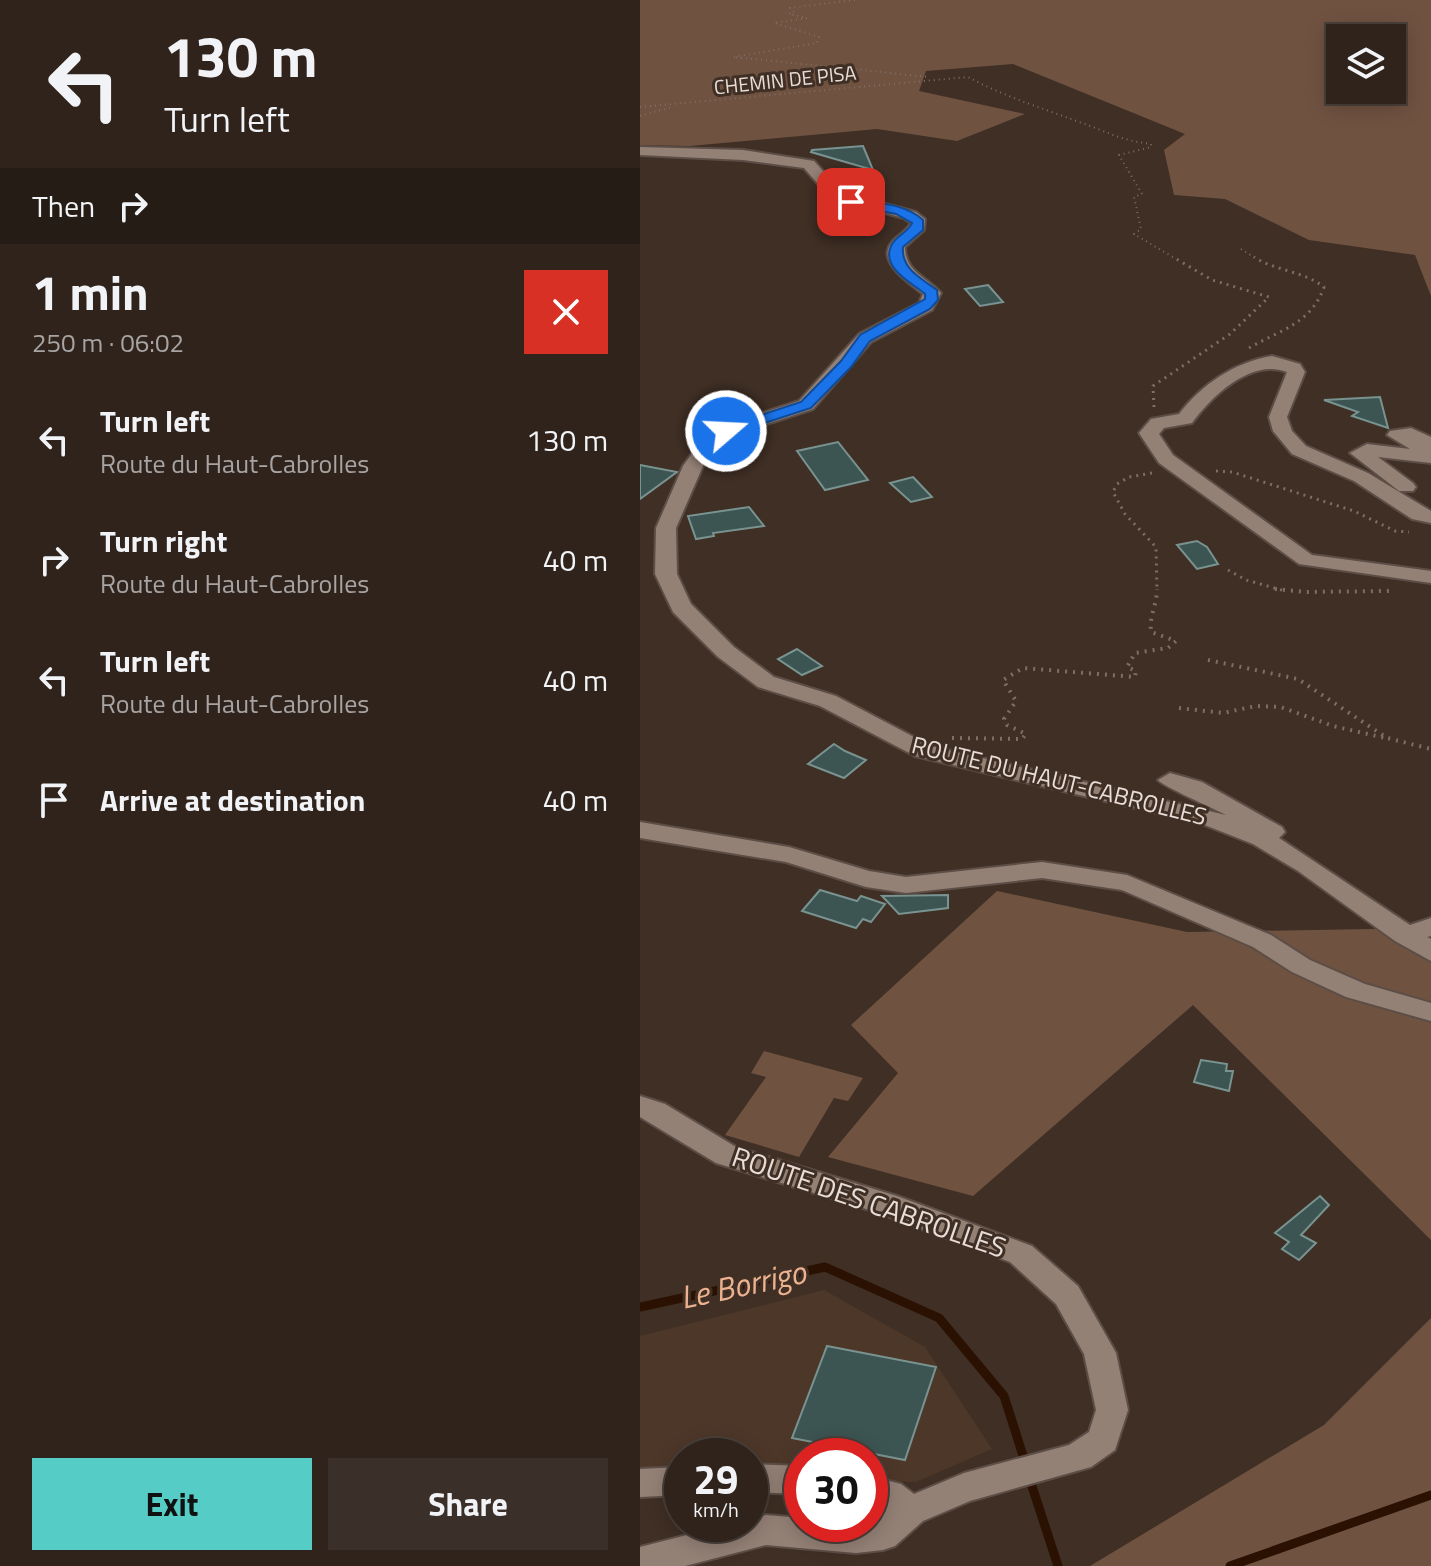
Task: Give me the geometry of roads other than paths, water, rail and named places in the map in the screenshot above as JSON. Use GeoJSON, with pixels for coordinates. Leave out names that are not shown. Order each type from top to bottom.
{"type":"FeatureCollection","features":[{"type":"Feature","properties":{"kind":"street","name":"ROUTE DU HAUT-CABROLLES"},"geometry":{"type":"LineString","coordinates":[[640,151],[766,157],[809,164],[837,196],[910,215],[919,222],[916,230],[897,246],[896,257],[899,267],[932,293],[926,306],[865,338],[846,364],[806,405],[726,431],[710,442],[693,466],[666,528],[666,574],[681,607],[696,624],[766,682],[828,701],[903,743],[953,760],[1210,818],[1286,852],[1347,891],[1431,952]]}},
{"type":"Feature","properties":{"kind":"street"},"geometry":{"type":"LineString","coordinates":[[1425,525],[1419,515],[1360,477],[1310,458],[1292,446],[1278,417],[1296,372],[1294,368],[1272,361],[1250,365],[1211,390],[1185,419],[1152,426],[1149,433],[1156,448],[1204,489],[1306,560],[1431,577]]}},
{"type":"Feature","properties":{"kind":"street"},"geometry":{"type":"LineString","coordinates":[[1431,444],[1411,434],[1397,435],[1431,455]]}},
{"type":"Feature","properties":{"kind":"street"},"geometry":{"type":"LineString","coordinates":[[1431,455],[1367,450],[1360,453],[1431,504]]}},
{"type":"Feature","properties":{"kind":"street"},"geometry":{"type":"LineString","coordinates":[[1170,780],[1244,813],[1290,843],[1286,852]]}},
{"type":"Feature","properties":{"kind":"street"},"geometry":{"type":"LineString","coordinates":[[640,830],[789,855],[866,879],[906,885],[1042,870],[1127,883],[1262,941],[1301,966],[1356,991],[1431,1012]]}},
{"type":"Feature","properties":{"kind":"street"},"geometry":{"type":"LineString","coordinates":[[1404,935],[1431,927]]}},
{"type":"Feature","properties":{"kind":"street","name":"ROUTE DES CABROLLES"},"geometry":{"type":"LineString","coordinates":[[640,1106],[655,1111],[726,1155],[886,1204],[1021,1254],[1067,1295],[1100,1353],[1112,1410],[1103,1440],[1079,1457],[964,1488],[911,1511],[883,1535],[856,1538],[766,1530],[640,1562]]}},
{"type":"Feature","properties":{"kind":"street"},"geometry":{"type":"LineString","coordinates":[[640,1483],[664,1482]]}},
{"type":"Feature","properties":{"kind":"street"},"geometry":{"type":"LineString","coordinates":[[888,1494],[911,1511]]}},
{"type":"Feature","properties":{"kind":"waterway","name":"Le Borrigo"},"geometry":{"type":"LineString","coordinates":[[640,1307],[825,1267],[939,1318],[1004,1396],[1026,1465]]}},
{"type":"Feature","properties":{"kind":"waterway","name":"Le Borrigo"},"geometry":{"type":"LineString","coordinates":[[1029,1477],[1058,1566]]}},
{"type":"Feature","properties":{"kind":"waterway","name":"Le Borrigo"},"geometry":{"type":"LineString","coordinates":[[1230,1566],[1431,1495]]}}]}
